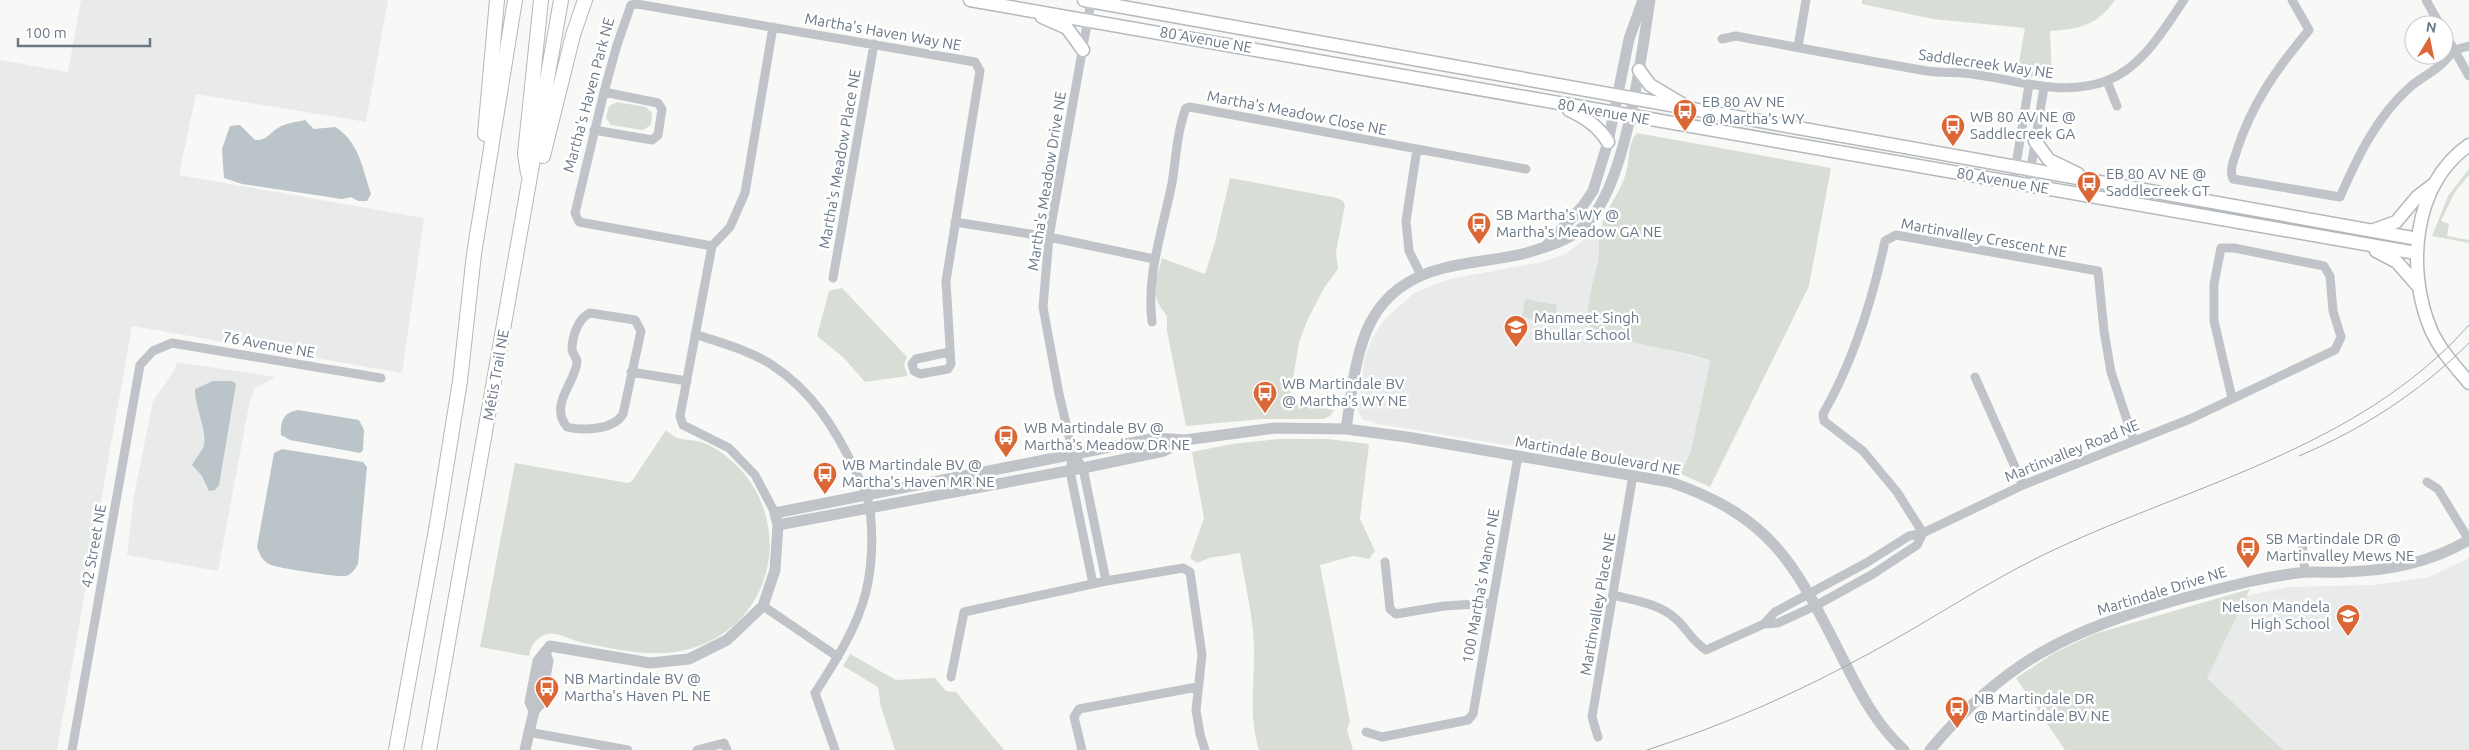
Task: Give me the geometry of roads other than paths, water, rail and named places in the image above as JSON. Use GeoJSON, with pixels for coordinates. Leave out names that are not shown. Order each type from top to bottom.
{"type":"FeatureCollection","features":[{"type":"Feature","properties":{"kind":"main road"},"geometry":{"type":"LineString","coordinates":[[396,750],[437,524],[460,381],[474,254],[497,0]]}},
{"type":"Feature","properties":{"kind":"main road"},"geometry":{"type":"LineString","coordinates":[[474,254],[515,0]]}},
{"type":"Feature","properties":{"kind":"main road"},"geometry":{"type":"LineString","coordinates":[[530,186],[525,154],[541,0]]}},
{"type":"Feature","properties":{"kind":"main road","name":"Métis Trail NE"},"geometry":{"type":"LineString","coordinates":[[428,750],[530,186],[561,0]]}},
{"type":"Feature","properties":{"kind":"main road"},"geometry":{"type":"LineString","coordinates":[[530,186],[543,156],[573,34],[584,0]]}},
{"type":"Feature","properties":{"kind":"main road","name":"80 Avenue NE"},"geometry":{"type":"LineString","coordinates":[[970,0],[1088,19],[1613,114],[2416,253]]}},
{"type":"Feature","properties":{"kind":"main road","name":"80 Avenue NE"},"geometry":{"type":"LineString","coordinates":[[1088,1],[1632,100],[2418,239]]}},
{"type":"Feature","properties":{"kind":"main road"},"geometry":{"type":"LineString","coordinates":[[1014,7],[1068,28],[1083,50]]}},
{"type":"Feature","properties":{"kind":"main road"},"geometry":{"type":"LineString","coordinates":[[1639,70],[1650,85],[1661,94],[1696,111]]}},
{"type":"Feature","properties":{"kind":"main road"},"geometry":{"type":"LineString","coordinates":[[1548,102],[1588,119],[1600,130],[1608,142]]}},
{"type":"Feature","properties":{"kind":"main road"},"geometry":{"type":"LineString","coordinates":[[2034,141],[2049,160],[2101,183]]}},
{"type":"Feature","properties":{"kind":"main road"},"geometry":{"type":"LineString","coordinates":[[2374,230],[2396,222],[2417,197],[2434,184],[2449,163],[2469,145]]}},
{"type":"Feature","properties":{"kind":"main road"},"geometry":{"type":"LineString","coordinates":[[2434,184],[2418,239],[2416,253],[2418,285],[2422,307],[2431,331],[2444,352],[2469,383]]}},
{"type":"Feature","properties":{"kind":"main road"},"geometry":{"type":"LineString","coordinates":[[2353,242],[2385,254],[2397,262],[2418,285]]}},
{"type":"Feature","properties":{"kind":"street"},"geometry":{"type":"LineString","coordinates":[[1545,247],[1582,207],[1593,192],[1608,142],[1630,38],[1643,0]]}},
{"type":"Feature","properties":{"kind":"street"},"geometry":{"type":"LineString","coordinates":[[1346,429],[1356,358],[1362,337],[1383,304],[1401,288],[1420,275],[1445,267],[1505,259],[1545,247],[1572,237],[1590,220],[1608,193],[1629,116],[1639,70],[1650,0]]}},
{"type":"Feature","properties":{"kind":"street"},"geometry":{"type":"LineString","coordinates":[[1798,47],[1806,0]]}},
{"type":"Feature","properties":{"kind":"street","name":"Saddlecreek Way NE"},"geometry":{"type":"LineString","coordinates":[[1722,39],[1736,36],[1929,71],[1971,74],[2044,87],[2075,88],[2107,81],[2126,69],[2149,49],[2184,0]]}},
{"type":"Feature","properties":{"kind":"street"},"geometry":{"type":"LineString","coordinates":[[2292,0],[2309,30],[2266,85],[2244,126],[2230,172],[2233,179],[2340,197],[2357,158],[2386,115],[2410,88],[2443,65]]}},
{"type":"Feature","properties":{"kind":"street"},"geometry":{"type":"LineString","coordinates":[[2426,0],[2434,15]]}},
{"type":"Feature","properties":{"kind":"street","name":"Martha's Meadow Drive NE"},"geometry":{"type":"LineString","coordinates":[[1073,453],[1059,394],[1043,307],[1049,237],[1083,50],[1088,19],[1088,1]]}},
{"type":"Feature","properties":{"kind":"street","name":"Martha's Haven Park NE"},"geometry":{"type":"LineString","coordinates":[[712,246],[579,222],[575,213],[604,92],[628,9],[631,5],[637,4],[773,27]]}},
{"type":"Feature","properties":{"kind":"street"},"geometry":{"type":"LineString","coordinates":[[525,750],[534,711],[530,702],[538,661],[550,646],[650,662],[689,659],[727,640],[763,606],[775,570],[778,525],[775,513],[755,475],[729,448],[682,425],[680,416],[712,246],[730,227],[745,193],[773,27]]}},
{"type":"Feature","properties":{"kind":"street","name":"Martha's Haven Way NE"},"geometry":{"type":"LineString","coordinates":[[773,27],[975,62],[979,66],[979,76],[955,222]]}},
{"type":"Feature","properties":{"kind":"street","name":"Martha's Meadow Place NE"},"geometry":{"type":"LineString","coordinates":[[833,278],[874,44]]}},
{"type":"Feature","properties":{"kind":"street"},"geometry":{"type":"LineString","coordinates":[[2469,46],[2454,50],[2469,76]]}},
{"type":"Feature","properties":{"kind":"street"},"geometry":{"type":"LineString","coordinates":[[2107,81],[2118,106]]}},
{"type":"Feature","properties":{"kind":"street"},"geometry":{"type":"LineString","coordinates":[[2013,183],[2029,85]]}},
{"type":"Feature","properties":{"kind":"street"},"geometry":{"type":"LineString","coordinates":[[2028,186],[2044,87]]}},
{"type":"Feature","properties":{"kind":"street"},"geometry":{"type":"LineString","coordinates":[[594,130],[652,140],[658,135],[662,109],[658,103],[604,92]]}},
{"type":"Feature","properties":{"kind":"street","name":"Martha's Meadow Close NE"},"geometry":{"type":"LineString","coordinates":[[1154,259],[1163,228],[1186,108],[1190,107],[1526,169]]}},
{"type":"Feature","properties":{"kind":"street"},"geometry":{"type":"LineString","coordinates":[[1417,149],[1406,222],[1409,251],[1420,275]]}},
{"type":"Feature","properties":{"kind":"street"},"geometry":{"type":"LineString","coordinates":[[949,352],[946,281],[955,222],[1049,237],[1154,259],[1149,301],[1152,322]]}},
{"type":"Feature","properties":{"kind":"street","name":"Martinvalley Crescent NE"},"geometry":{"type":"LineString","coordinates":[[1923,533],[1897,492],[1864,451],[1824,421],[1823,414],[1857,342],[1874,290],[1885,241],[1896,235],[2098,271],[2104,331],[2111,372],[2134,441]]}},
{"type":"Feature","properties":{"kind":"street","name":"Martinvalley Road NE"},"geometry":{"type":"LineString","coordinates":[[1764,624],[1775,612],[1909,536],[1923,533],[2022,485],[2190,419],[2335,350],[2340,337],[2333,310],[2330,276],[2324,266],[2234,248],[2221,248],[2214,284],[2214,321],[2232,398]]}},
{"type":"Feature","properties":{"kind":"street"},"geometry":{"type":"LineString","coordinates":[[590,313],[626,318],[635,320],[640,324],[641,331],[631,372],[623,414],[619,421],[612,426],[574,429],[566,427],[560,416],[565,388],[572,378],[577,360],[572,351],[579,321],[583,316],[590,313]]}},
{"type":"Feature","properties":{"kind":"street"},"geometry":{"type":"LineString","coordinates":[[695,334],[737,348],[772,365],[804,390],[825,414],[841,440],[866,495],[870,508],[871,553],[866,592],[857,618],[838,657],[815,693],[835,750]]}},
{"type":"Feature","properties":{"kind":"street","name":"76 Avenue NE"},"geometry":{"type":"LineString","coordinates":[[152,351],[172,343],[381,378]]}},
{"type":"Feature","properties":{"kind":"street","name":"42 Street NE"},"geometry":{"type":"LineString","coordinates":[[72,750],[140,365],[152,351]]}},
{"type":"Feature","properties":{"kind":"street"},"geometry":{"type":"LineString","coordinates":[[631,372],[687,380]]}},
{"type":"Feature","properties":{"kind":"street"},"geometry":{"type":"LineString","coordinates":[[1975,377],[2022,485]]}},
{"type":"Feature","properties":{"kind":"street","name":"Martindale Boulevard NE"},"geometry":{"type":"LineString","coordinates":[[775,513],[1156,438],[1185,440],[1275,428],[1346,429],[1670,482],[1704,494],[1733,510],[1748,520],[1789,560],[1811,593],[1865,703],[1904,750]]}},
{"type":"Feature","properties":{"kind":"street","name":"Martindale Boulevard NE"},"geometry":{"type":"LineString","coordinates":[[778,525],[1070,471],[1164,451],[1185,440]]}},
{"type":"Feature","properties":{"kind":"street"},"geometry":{"type":"LineString","coordinates":[[1073,453],[1082,468],[1106,581]]}},
{"type":"Feature","properties":{"kind":"street"},"geometry":{"type":"LineString","coordinates":[[1073,453],[1070,471],[1094,584]]}},
{"type":"Feature","properties":{"kind":"street","name":"100 Martha's Manor NE"},"geometry":{"type":"LineString","coordinates":[[1366,732],[1382,737],[1468,720],[1473,714],[1518,456]]}},
{"type":"Feature","properties":{"kind":"street","name":"Martinvalley Place NE"},"geometry":{"type":"LineString","coordinates":[[1598,737],[1592,716],[1633,475]]}},
{"type":"Feature","properties":{"kind":"street"},"geometry":{"type":"LineString","coordinates":[[2426,482],[2438,490],[2469,540]]}},
{"type":"Feature","properties":{"kind":"street","name":"Martinvalley Road NE"},"geometry":{"type":"LineString","coordinates":[[1764,624],[1778,623],[1817,605],[1917,545],[1923,533]]}},
{"type":"Feature","properties":{"kind":"street","name":"Martindale Drive NE"},"geometry":{"type":"LineString","coordinates":[[1930,750],[1956,719],[1982,695],[2028,660],[2055,644],[2103,623],[2138,611],[2244,582],[2305,572],[2376,571],[2410,566],[2432,559],[2469,540]]}},
{"type":"Feature","properties":{"kind":"street"},"geometry":{"type":"LineString","coordinates":[[2302,544],[2305,572]]}},
{"type":"Feature","properties":{"kind":"street"},"geometry":{"type":"LineString","coordinates":[[1385,562],[1390,609],[1396,614],[1444,606],[1491,603]]}},
{"type":"Feature","properties":{"kind":"street"},"geometry":{"type":"LineString","coordinates":[[951,678],[964,612],[1106,581],[1183,568],[1190,572],[1202,655],[1197,686],[1196,710],[1205,750]]}},
{"type":"Feature","properties":{"kind":"street"},"geometry":{"type":"LineString","coordinates":[[1613,595],[1647,603],[1675,618],[1697,645],[1706,650],[1764,624]]}},
{"type":"Feature","properties":{"kind":"street"},"geometry":{"type":"LineString","coordinates":[[763,606],[838,657]]}},
{"type":"Feature","properties":{"kind":"street"},"geometry":{"type":"LineString","coordinates":[[1082,750],[1074,717],[1079,709],[1197,686]]}},
{"type":"Feature","properties":{"kind":"street"},"geometry":{"type":"LineString","coordinates":[[528,732],[628,750]]}},
{"type":"Feature","properties":{"kind":"street"},"geometry":{"type":"LineString","coordinates":[[697,750],[724,743],[727,750]]}},
{"type":"Feature","properties":{"kind":"tram line"},"geometry":{"type":"LineString","coordinates":[[1647,750],[1733,719],[1816,681],[1870,653],[2041,556],[2268,461],[2323,435],[2375,404],[2424,368],[2469,325]]}},
{"type":"Feature","properties":{"kind":"tram line"},"geometry":{"type":"LineString","coordinates":[[2299,456],[2346,434],[2390,408],[2431,378],[2469,343]]}},
{"type":"Feature","properties":{"kind":"place","name":"EB 80 AV NE @ Martha's WY"},"geometry":{"type":"Point","coordinates":[1685,132]}},
{"type":"Feature","properties":{"kind":"place","name":"WB 80 AV NE @ Saddlecreek GA"},"geometry":{"type":"Point","coordinates":[1953,147]}},
{"type":"Feature","properties":{"kind":"place","name":"EB 80 AV NE @ Saddlecreek GT"},"geometry":{"type":"Point","coordinates":[2089,204]}},
{"type":"Feature","properties":{"kind":"place","name":"SB Martha's WY @ Martha's Meadow GA NE"},"geometry":{"type":"Point","coordinates":[1479,245]}},
{"type":"Feature","properties":{"kind":"place","name":"Manmeet Singh Bhullar School"},"geometry":{"type":"Point","coordinates":[1516,348]}},
{"type":"Feature","properties":{"kind":"place","name":"WB Martindale BV @ Martha's WY NE"},"geometry":{"type":"Point","coordinates":[1265,414]}},
{"type":"Feature","properties":{"kind":"place","name":"WB Martindale BV @ Martha's Meadow DR NE"},"geometry":{"type":"Point","coordinates":[1006,458]}},
{"type":"Feature","properties":{"kind":"place","name":"WB Martindale BV @ Martha's Haven MR NE"},"geometry":{"type":"Point","coordinates":[825,495]}},
{"type":"Feature","properties":{"kind":"place","name":"SB Martindale DR @ Martinvalley Mews NE"},"geometry":{"type":"Point","coordinates":[2248,569]}},
{"type":"Feature","properties":{"kind":"place","name":"Nelson Mandela High School"},"geometry":{"type":"Point","coordinates":[2348,637]}},
{"type":"Feature","properties":{"kind":"place","name":"NB Martindale BV @ Martha's Haven PL NE"},"geometry":{"type":"Point","coordinates":[547,709]}},
{"type":"Feature","properties":{"kind":"place","name":"NB Martindale DR @ Martindale BV NE"},"geometry":{"type":"Point","coordinates":[1957,729]}}]}
